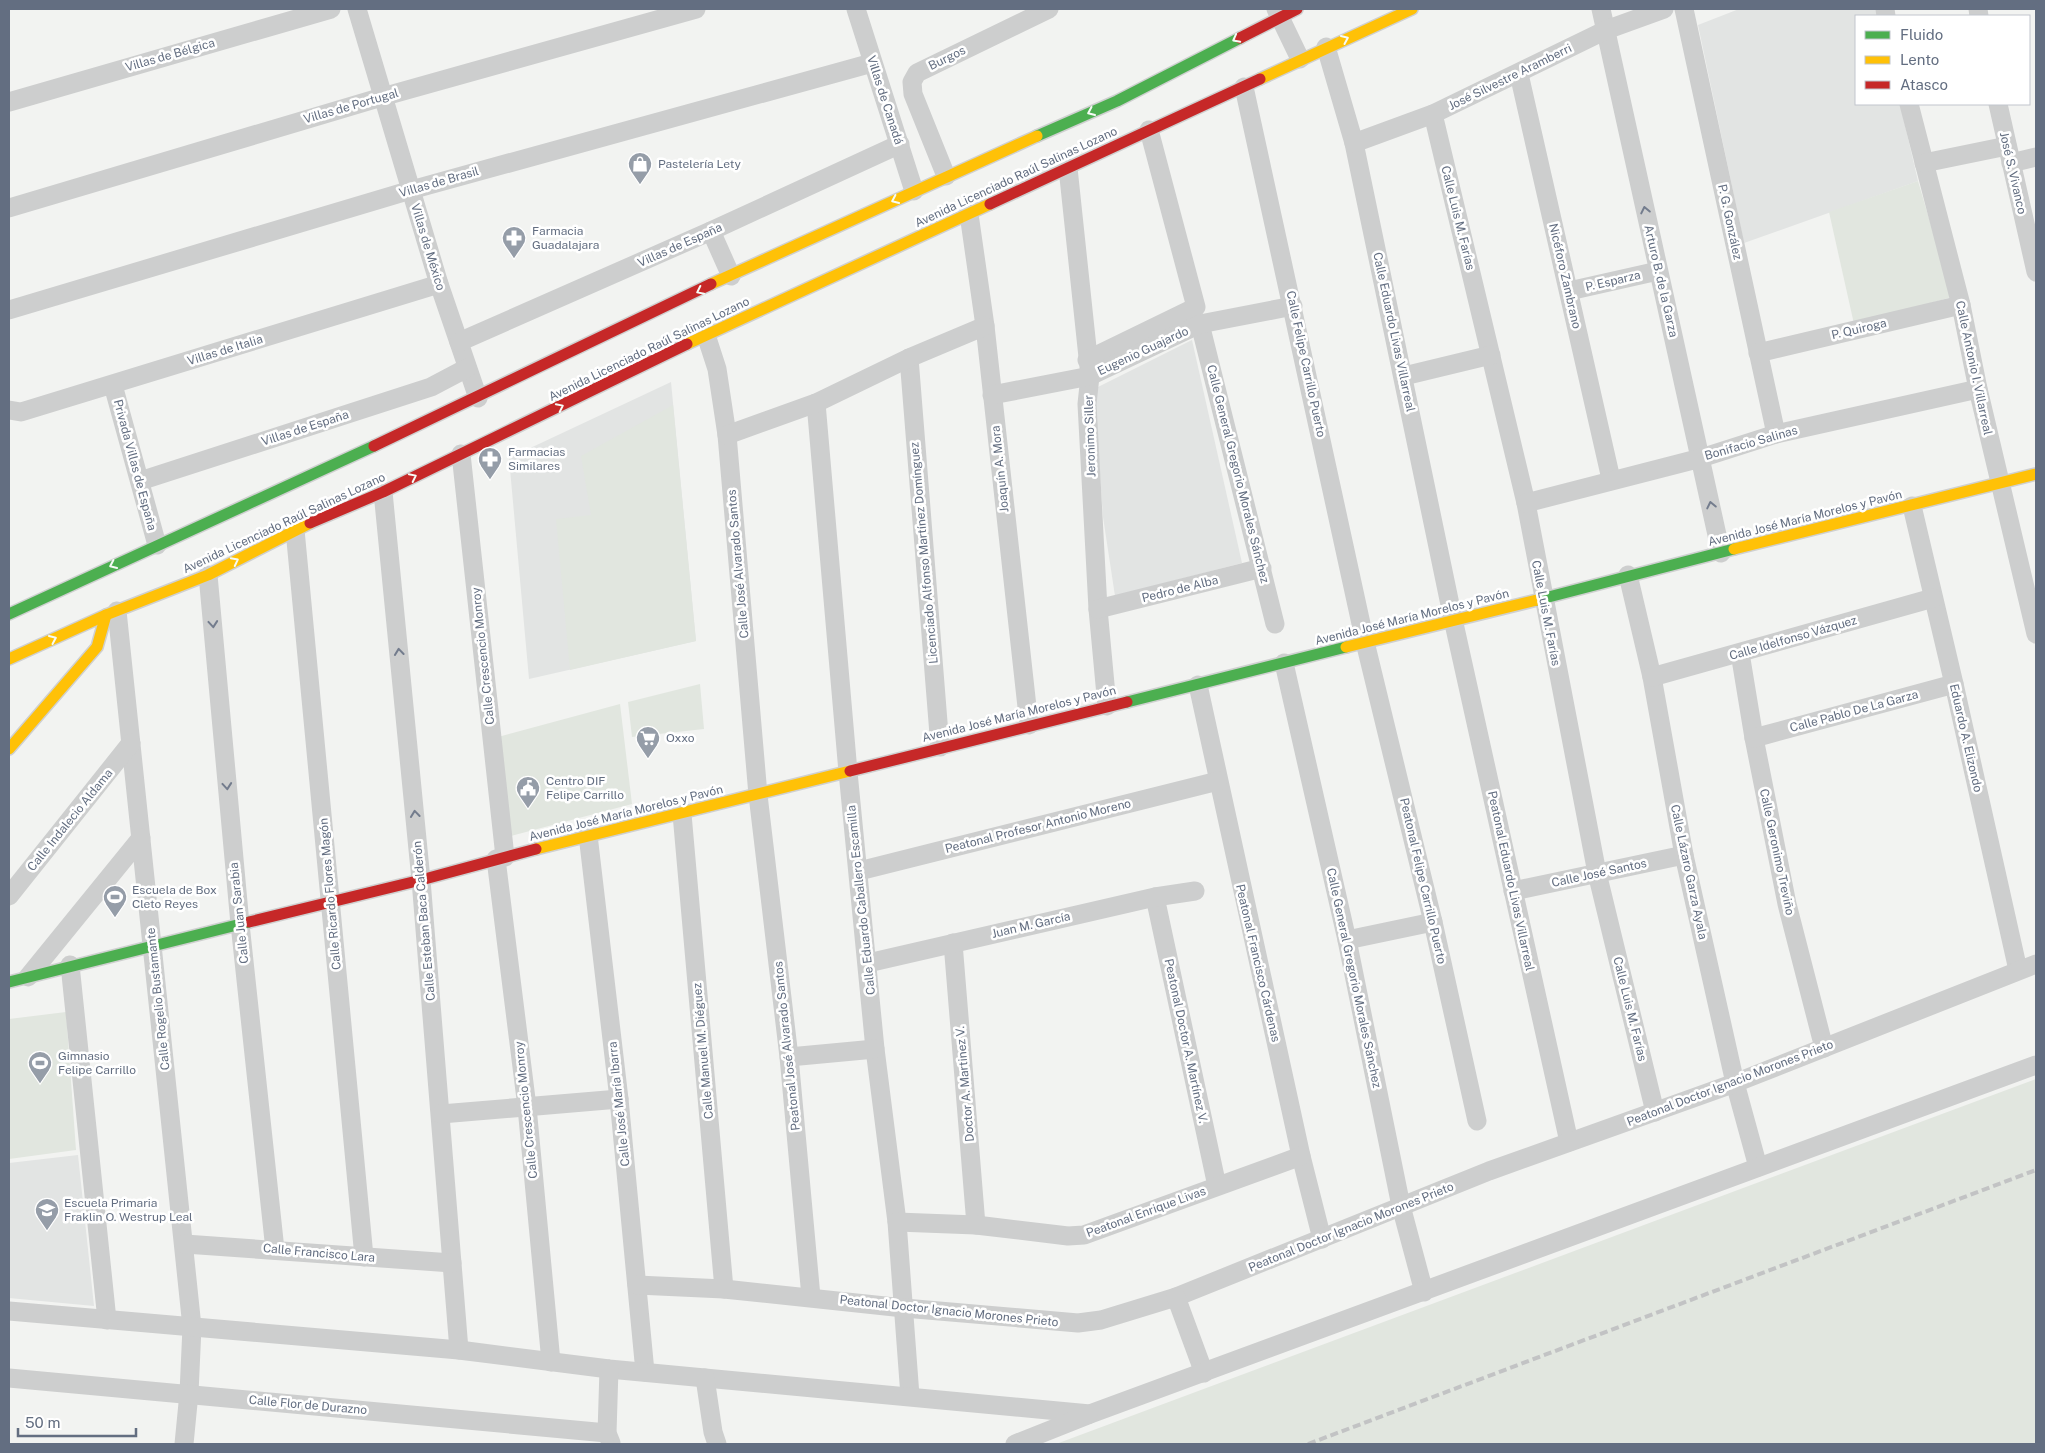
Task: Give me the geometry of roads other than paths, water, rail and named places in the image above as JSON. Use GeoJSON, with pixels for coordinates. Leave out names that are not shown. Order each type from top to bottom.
{"type":"FeatureCollection","features":[{"type":"Feature","properties":{"kind":"main road"},"geometry":{"type":"LineString","coordinates":[[9,614],[478,398],[946,176],[1117,101],[1278,13],[1297,9]]}},
{"type":"Feature","properties":{"kind":"main road","name":"Avenida Licenciado Raúl Salinas Lozano"},"geometry":{"type":"LineString","coordinates":[[9,659],[112,613],[208,575],[295,530],[383,492],[706,335],[1326,47],[1412,9]]}},
{"type":"Feature","properties":{"kind":"main road","name":"Avenida José María Morelos y Pavón"},"geometry":{"type":"LineString","coordinates":[[9,982],[70,964],[152,946],[421,880],[588,835],[682,814],[1028,725],[1284,664],[1453,619],[1543,599],[1628,575],[2036,474]]}},
{"type":"Feature","properties":{"kind":"main road"},"geometry":{"type":"LineString","coordinates":[[9,749],[97,647],[112,613]]}},
{"type":"Feature","properties":{"kind":"street","name":"Villas de Bélgica"},"geometry":{"type":"LineString","coordinates":[[9,102],[331,9]]}},
{"type":"Feature","properties":{"kind":"street","name":"Villas de México"},"geometry":{"type":"LineString","coordinates":[[357,9],[439,284],[478,398]]}},
{"type":"Feature","properties":{"kind":"street","name":"Villas de Portugal"},"geometry":{"type":"LineString","coordinates":[[9,208],[382,97],[696,9]]}},
{"type":"Feature","properties":{"kind":"street","name":"Villas de Canadá"},"geometry":{"type":"LineString","coordinates":[[856,9],[914,191]]}},
{"type":"Feature","properties":{"kind":"street","name":"Burgos"},"geometry":{"type":"LineString","coordinates":[[946,176],[913,94],[912,82],[917,73],[1049,9]]}},
{"type":"Feature","properties":{"kind":"street","name":"Arturo B. de la Garza"},"geometry":{"type":"LineString","coordinates":[[1601,9],[1721,552]]}},
{"type":"Feature","properties":{"kind":"street","name":"José Silvestre Aramberri"},"geometry":{"type":"LineString","coordinates":[[1354,143],[1433,114],[1520,74],[1606,30],[1664,9]]}},
{"type":"Feature","properties":{"kind":"street","name":"P. G. González"},"geometry":{"type":"LineString","coordinates":[[1684,9],[1776,434]]}},
{"type":"Feature","properties":{"kind":"street"},"geometry":{"type":"LineString","coordinates":[[1278,13],[1300,60]]}},
{"type":"Feature","properties":{"kind":"street","name":"Calle Eduardo Livas Villarreal"},"geometry":{"type":"LineString","coordinates":[[1326,47],[1354,143],[1404,376],[1453,619]]}},
{"type":"Feature","properties":{"kind":"street","name":"Villas de Brasil"},"geometry":{"type":"LineString","coordinates":[[9,310],[411,190],[872,63]]}},
{"type":"Feature","properties":{"kind":"street","name":"Nicéforo Zambrano"},"geometry":{"type":"LineString","coordinates":[[1520,74],[1611,479]]}},
{"type":"Feature","properties":{"kind":"street","name":"Calle Felipe Carrillo Puerto"},"geometry":{"type":"LineString","coordinates":[[1244,86],[1365,642]]}},
{"type":"Feature","properties":{"kind":"street","name":"Calle Antonio I. Villarreal"},"geometry":{"type":"LineString","coordinates":[[1909,105],[1961,305],[2000,484],[2030,578],[2036,634]]}},
{"type":"Feature","properties":{"kind":"street","name":"José S. Vivanco"},"geometry":{"type":"LineString","coordinates":[[1998,105],[2036,272]]}},
{"type":"Feature","properties":{"kind":"street","name":"Calle Luis M. Farías"},"geometry":{"type":"LineString","coordinates":[[1433,114],[1526,503],[1597,873],[1656,1112]]}},
{"type":"Feature","properties":{"kind":"street","name":"Calle General Gregorio Morales Sánchez"},"geometry":{"type":"LineString","coordinates":[[1149,130],[1198,316],[1275,624]]}},
{"type":"Feature","properties":{"kind":"street","name":"Villas de España"},"geometry":{"type":"LineString","coordinates":[[459,342],[711,232],[900,144]]}},
{"type":"Feature","properties":{"kind":"street"},"geometry":{"type":"LineString","coordinates":[[1924,163],[2009,155],[2036,157]]}},
{"type":"Feature","properties":{"kind":"street","name":"Jeronimo Siller"},"geometry":{"type":"LineString","coordinates":[[1068,168],[1089,368],[1087,404],[1098,609],[1107,706]]}},
{"type":"Feature","properties":{"kind":"street","name":"Joaquín A. Mora"},"geometry":{"type":"LineString","coordinates":[[969,214],[986,326],[1028,725]]}},
{"type":"Feature","properties":{"kind":"street"},"geometry":{"type":"LineString","coordinates":[[711,232],[732,276]]}},
{"type":"Feature","properties":{"kind":"street","name":"P. Esparza"},"geometry":{"type":"LineString","coordinates":[[1569,291],[1658,271]]}},
{"type":"Feature","properties":{"kind":"street","name":"Villas de Italia"},"geometry":{"type":"LineString","coordinates":[[10,411],[21,412],[113,385],[439,284]]}},
{"type":"Feature","properties":{"kind":"street","name":"P. Quiroga"},"geometry":{"type":"LineString","coordinates":[[1758,353],[1961,305]]}},
{"type":"Feature","properties":{"kind":"street","name":"Eugenio Guajardo"},"geometry":{"type":"LineString","coordinates":[[992,395],[1089,368],[1198,316],[1293,306]]}},
{"type":"Feature","properties":{"kind":"street"},"geometry":{"type":"LineString","coordinates":[[727,435],[816,403],[909,358],[986,326]]}},
{"type":"Feature","properties":{"kind":"street","name":"Calle José Alvarado Santos"},"geometry":{"type":"LineString","coordinates":[[706,335],[716,369],[727,435],[758,795]]}},
{"type":"Feature","properties":{"kind":"street"},"geometry":{"type":"LineString","coordinates":[[1404,376],[1491,354]]}},
{"type":"Feature","properties":{"kind":"street","name":"Licenciado Alfonso Martínez Domínguez"},"geometry":{"type":"LineString","coordinates":[[909,358],[940,747]]}},
{"type":"Feature","properties":{"kind":"street","name":"Villas de España"},"geometry":{"type":"LineString","coordinates":[[140,481],[431,387],[467,368]]}},
{"type":"Feature","properties":{"kind":"street","name":"Privada Villas de España"},"geometry":{"type":"LineString","coordinates":[[113,385],[158,545]]}},
{"type":"Feature","properties":{"kind":"street","name":"Bonifacio Salinas"},"geometry":{"type":"LineString","coordinates":[[1526,503],[1611,479],[1701,458],[1776,434],[1978,389]]}},
{"type":"Feature","properties":{"kind":"street","name":"Calle Eduardo Caballero Escamilla"},"geometry":{"type":"LineString","coordinates":[[816,403],[848,772],[875,1049],[897,1222],[910,1396]]}},
{"type":"Feature","properties":{"kind":"street","name":"Calle Crescencio Monroy"},"geometry":{"type":"LineString","coordinates":[[461,454],[551,1362]]}},
{"type":"Feature","properties":{"kind":"street","name":"Calle Esteban Baca Calderón"},"geometry":{"type":"LineString","coordinates":[[383,492],[421,880],[459,1350]]}},
{"type":"Feature","properties":{"kind":"street","name":"Eduardo A. Elizondo"},"geometry":{"type":"LineString","coordinates":[[1912,506],[2018,970]]}},
{"type":"Feature","properties":{"kind":"street","name":"Calle Ricardo Flores Magón"},"geometry":{"type":"LineString","coordinates":[[295,530],[332,902],[364,1257]]}},
{"type":"Feature","properties":{"kind":"street","name":"Pedro de Alba"},"geometry":{"type":"LineString","coordinates":[[1098,609],[1262,568]]}},
{"type":"Feature","properties":{"kind":"street","name":"Calle Juan Sarabia"},"geometry":{"type":"LineString","coordinates":[[208,575],[240,924],[275,1250]]}},
{"type":"Feature","properties":{"kind":"street","name":"Calle Lázaro Garza Ayala"},"geometry":{"type":"LineString","coordinates":[[1628,575],[1652,677],[1684,855],[1735,1083],[1758,1167]]}},
{"type":"Feature","properties":{"kind":"street","name":"Calle Idelfonso Vázquez"},"geometry":{"type":"LineString","coordinates":[[1652,677],[1932,598]]}},
{"type":"Feature","properties":{"kind":"street","name":"Calle Rogelio Bustamante"},"geometry":{"type":"LineString","coordinates":[[112,613],[131,744],[185,1244],[192,1327],[189,1394],[184,1444]]}},
{"type":"Feature","properties":{"kind":"street","name":"Peatonal Eduardo Livas Villarreal"},"geometry":{"type":"LineString","coordinates":[[1453,619],[1569,1142]]}},
{"type":"Feature","properties":{"kind":"street","name":"Peatonal Felipe Carrillo Puerto"},"geometry":{"type":"LineString","coordinates":[[1365,642],[1433,922],[1478,1120]]}},
{"type":"Feature","properties":{"kind":"street","name":"Calle Geronimo Treviño"},"geometry":{"type":"LineString","coordinates":[[1740,653],[1754,738],[1787,904],[1824,1048]]}},
{"type":"Feature","properties":{"kind":"street","name":"Calle General Gregorio Morales Sánchez"},"geometry":{"type":"LineString","coordinates":[[1284,664],[1347,940],[1401,1206],[1424,1292]]}},
{"type":"Feature","properties":{"kind":"street","name":"Calle Pablo De La Garza"},"geometry":{"type":"LineString","coordinates":[[1754,738],[1954,684]]}},
{"type":"Feature","properties":{"kind":"street","name":"Peatonal Francisco Cárdenas"},"geometry":{"type":"LineString","coordinates":[[1198,685],[1300,1156],[1322,1239]]}},
{"type":"Feature","properties":{"kind":"street","name":"Calle Indalecio Aldama"},"geometry":{"type":"LineString","coordinates":[[9,896],[131,744]]}},
{"type":"Feature","properties":{"kind":"street","name":"Peatonal Profesor Antonio Moreno"},"geometry":{"type":"LineString","coordinates":[[859,870],[1218,781]]}},
{"type":"Feature","properties":{"kind":"street","name":"Peatonal José Alvarado Santos"},"geometry":{"type":"LineString","coordinates":[[758,795],[789,1058],[811,1297]]}},
{"type":"Feature","properties":{"kind":"street","name":"Calle Manuel M. Diéguez"},"geometry":{"type":"LineString","coordinates":[[682,814],[724,1289]]}},
{"type":"Feature","properties":{"kind":"street","name":"Calle José María Ibarra"},"geometry":{"type":"LineString","coordinates":[[588,835],[619,1099],[645,1372]]}},
{"type":"Feature","properties":{"kind":"street"},"geometry":{"type":"LineString","coordinates":[[28,976],[141,838]]}},
{"type":"Feature","properties":{"kind":"street","name":"Calle José Santos"},"geometry":{"type":"LineString","coordinates":[[1513,892],[1684,855]]}},
{"type":"Feature","properties":{"kind":"street","name":"Juan M. García"},"geometry":{"type":"LineString","coordinates":[[868,963],[1155,897],[1195,891]]}},
{"type":"Feature","properties":{"kind":"street","name":"Peatonal Doctor A. Martínez V."},"geometry":{"type":"LineString","coordinates":[[1155,897],[1217,1186]]}},
{"type":"Feature","properties":{"kind":"street"},"geometry":{"type":"LineString","coordinates":[[1347,940],[1433,922]]}},
{"type":"Feature","properties":{"kind":"street","name":"Doctor A. Martinez V."},"geometry":{"type":"LineString","coordinates":[[953,943],[976,1225]]}},
{"type":"Feature","properties":{"kind":"street"},"geometry":{"type":"LineString","coordinates":[[70,964],[108,1320]]}},
{"type":"Feature","properties":{"kind":"street","name":"Peatonal Doctor Ignacio Morones Prieto"},"geometry":{"type":"LineString","coordinates":[[637,1285],[724,1289],[904,1308],[1078,1323],[1101,1320],[1176,1297],[1401,1206],[1569,1142],[1735,1083],[2036,964]]}},
{"type":"Feature","properties":{"kind":"street"},"geometry":{"type":"LineString","coordinates":[[789,1058],[875,1049]]}},
{"type":"Feature","properties":{"kind":"street"},"geometry":{"type":"LineString","coordinates":[[1014,1444],[1090,1414],[2036,1065]]}},
{"type":"Feature","properties":{"kind":"street"},"geometry":{"type":"LineString","coordinates":[[441,1114],[619,1099]]}},
{"type":"Feature","properties":{"kind":"street","name":"Peatonal Enrique Livas"},"geometry":{"type":"LineString","coordinates":[[897,1222],[976,1225],[1068,1236],[1084,1235],[1300,1156]]}},
{"type":"Feature","properties":{"kind":"street","name":"Calle Francisco Lara"},"geometry":{"type":"LineString","coordinates":[[185,1244],[452,1263]]}},
{"type":"Feature","properties":{"kind":"street"},"geometry":{"type":"LineString","coordinates":[[1176,1297],[1204,1373]]}},
{"type":"Feature","properties":{"kind":"street"},"geometry":{"type":"LineString","coordinates":[[9,1311],[459,1350],[609,1369],[1090,1414]]}},
{"type":"Feature","properties":{"kind":"street"},"geometry":{"type":"LineString","coordinates":[[609,1369],[609,1438]]}},
{"type":"Feature","properties":{"kind":"street","name":"Calle Flor de Durazno"},"geometry":{"type":"LineString","coordinates":[[9,1378],[189,1394],[609,1438]]}},
{"type":"Feature","properties":{"kind":"street"},"geometry":{"type":"LineString","coordinates":[[705,1378],[713,1432],[717,1444]]}},
{"type":"Feature","properties":{"kind":"railway"},"geometry":{"type":"LineString","coordinates":[[1308,1444],[2036,1170]]}},
{"type":"Feature","properties":{"kind":"place","name":"Pastelería Lety"},"geometry":{"type":"Point","coordinates":[640,185]}},
{"type":"Feature","properties":{"kind":"place","name":"Farmacia Guadalajara"},"geometry":{"type":"Point","coordinates":[514,259]}},
{"type":"Feature","properties":{"kind":"place","name":"Farmacias Similares"},"geometry":{"type":"Point","coordinates":[490,480]}},
{"type":"Feature","properties":{"kind":"place","name":"Oxxo"},"geometry":{"type":"Point","coordinates":[648,759]}},
{"type":"Feature","properties":{"kind":"place","name":"Centro DIF Felipe Carrillo"},"geometry":{"type":"Point","coordinates":[528,809]}},
{"type":"Feature","properties":{"kind":"place","name":"Escuela de Box Cleto Reyes"},"geometry":{"type":"Point","coordinates":[115,918]}},
{"type":"Feature","properties":{"kind":"place","name":"Gimnasio Felipe Carrillo"},"geometry":{"type":"Point","coordinates":[40,1084]}},
{"type":"Feature","properties":{"kind":"place","name":"Escuela Primaria Fraklin O. Westrup Leal"},"geometry":{"type":"Point","coordinates":[47,1231]}}]}
